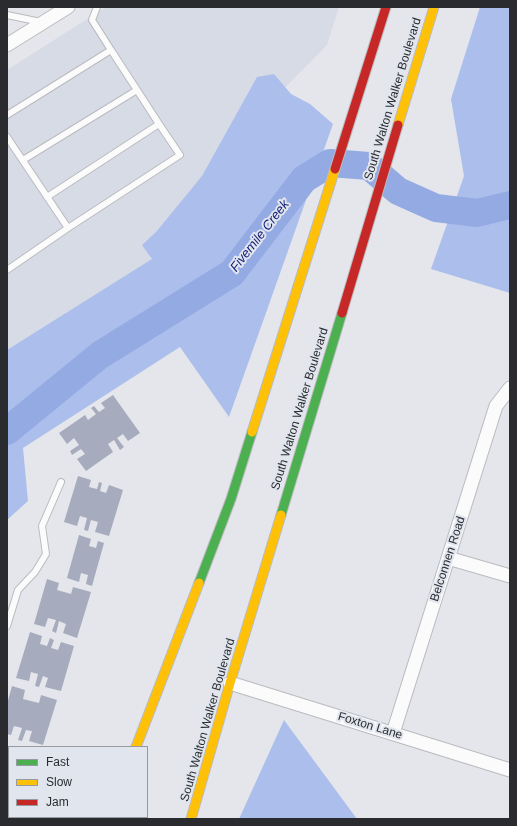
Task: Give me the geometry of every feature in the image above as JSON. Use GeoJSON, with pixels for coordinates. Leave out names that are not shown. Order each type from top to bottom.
{"type":"FeatureCollection","features":[{"type":"Feature","properties":{"kind":"main road"},"geometry":{"type":"LineString","coordinates":[[136,746],[231,499],[386,7]]}},
{"type":"Feature","properties":{"kind":"main road","name":"South Walton Walker Boulevard"},"geometry":{"type":"LineString","coordinates":[[191,819],[230,683],[434,7]]}},
{"type":"Feature","properties":{"kind":"street"},"geometry":{"type":"LineString","coordinates":[[7,45],[68,7]]}},
{"type":"Feature","properties":{"kind":"street","name":"Belconnen Road"},"geometry":{"type":"LineString","coordinates":[[393,733],[496,406],[510,388]]}},
{"type":"Feature","properties":{"kind":"street"},"geometry":{"type":"LineString","coordinates":[[448,558],[510,576]]}},
{"type":"Feature","properties":{"kind":"street","name":"Foxton Lane"},"geometry":{"type":"LineString","coordinates":[[230,683],[510,770]]}},
{"type":"Feature","properties":{"kind":"lane"},"geometry":{"type":"LineString","coordinates":[[7,270],[68,228],[180,155],[92,20],[97,7]]}},
{"type":"Feature","properties":{"kind":"lane"},"geometry":{"type":"LineString","coordinates":[[7,15],[43,23]]}},
{"type":"Feature","properties":{"kind":"lane"},"geometry":{"type":"LineString","coordinates":[[7,115],[111,50]]}},
{"type":"Feature","properties":{"kind":"lane"},"geometry":{"type":"LineString","coordinates":[[23,160],[137,90]]}},
{"type":"Feature","properties":{"kind":"lane"},"geometry":{"type":"LineString","coordinates":[[47,197],[159,124]]}},
{"type":"Feature","properties":{"kind":"lane"},"geometry":{"type":"LineString","coordinates":[[7,137],[68,228]]}},
{"type":"Feature","properties":{"kind":"lane"},"geometry":{"type":"LineString","coordinates":[[7,626],[18,590],[35,572],[46,554],[42,526],[61,482]]}},
{"type":"Feature","properties":{"kind":"shaded area"},"geometry":{"type":"Polygon","coordinates":[[[106,7],[339,7],[327,45],[270,103],[212,295],[7,448],[7,70],[106,7]]]}},
{"type":"Feature","properties":{"kind":"shaded area"},"geometry":{"type":"Polygon","coordinates":[[[480,7],[510,7],[510,293],[431,269],[464,176],[451,99],[480,7]]]}},
{"type":"Feature","properties":{"kind":"shaded area"},"geometry":{"type":"Polygon","coordinates":[[[274,74],[291,94],[310,104],[333,124],[229,417],[180,347],[23,448],[28,501],[7,520],[7,350],[152,259],[142,245],[156,232],[202,176],[257,77],[274,74]]]}},
{"type":"Feature","properties":{"kind":"shaded area"},"geometry":{"type":"Polygon","coordinates":[[[284,720],[357,819],[239,819],[284,720]]]}},
{"type":"Feature","properties":{"kind":"building"},"geometry":{"type":"Polygon","coordinates":[[[113,395],[140,433],[128,441],[123,434],[117,438],[124,447],[120,450],[114,440],[108,444],[113,452],[86,471],[77,459],[85,454],[81,449],[72,455],[70,451],[79,445],[74,438],[67,444],[59,433],[85,415],[88,420],[96,414],[91,408],[94,406],[99,412],[105,408],[101,403],[113,395]]]}},
{"type":"Feature","properties":{"kind":"building"},"geometry":{"type":"Polygon","coordinates":[[[78,476],[91,480],[89,487],[97,489],[99,482],[102,483],[100,491],[106,493],[109,485],[123,490],[109,536],[95,532],[98,522],[91,520],[88,531],[84,530],[87,518],[80,516],[77,526],[64,522],[78,476]]]}},
{"type":"Feature","properties":{"kind":"building"},"geometry":{"type":"Polygon","coordinates":[[[79,535],[91,539],[89,546],[96,548],[98,541],[104,543],[92,586],[86,584],[88,575],[81,573],[79,582],[67,578],[79,535]]]}},
{"type":"Feature","properties":{"kind":"building"},"geometry":{"type":"Polygon","coordinates":[[[47,579],[59,583],[57,590],[71,594],[73,587],[91,592],[77,638],[63,633],[66,624],[59,621],[56,633],[52,631],[56,620],[48,618],[45,627],[34,624],[47,579]]]}},
{"type":"Feature","properties":{"kind":"building"},"geometry":{"type":"Polygon","coordinates":[[[30,632],[42,636],[40,644],[47,646],[50,638],[54,640],[51,648],[58,650],[61,642],[74,646],[61,691],[45,687],[48,678],[43,676],[39,687],[35,686],[38,674],[31,672],[29,681],[16,678],[30,632]]]}},
{"type":"Feature","properties":{"kind":"building"},"geometry":{"type":"Polygon","coordinates":[[[12,686],[25,690],[23,699],[39,703],[41,695],[57,700],[43,745],[29,741],[32,731],[26,730],[22,741],[18,740],[22,728],[14,726],[11,735],[7,734],[7,704],[12,686]]]}},
{"type":"Feature","properties":{"kind":"building"},"geometry":{"type":"Polygon","coordinates":[[[7,752],[8,786],[7,787],[7,752]]]}},
{"type":"Feature","properties":{"kind":"building"},"geometry":{"type":"Polygon","coordinates":[[[8,807],[8,818],[20,819],[7,819],[8,807]]]}},
{"type":"Feature","properties":{"kind":"waterway","name":"Fivemile Creek"},"geometry":{"type":"LineString","coordinates":[[7,431],[100,355],[232,273],[304,179],[330,163],[369,166],[398,191],[436,208],[477,213],[510,205]]}},
{"type":"Feature","properties":{"kind":"traffic: fast"},"geometry":{"type":"LineString","coordinates":[[281,515],[342,313]]}},
{"type":"Feature","properties":{"kind":"traffic: fast"},"geometry":{"type":"LineString","coordinates":[[199,583],[231,499],[252,432]]}},
{"type":"Feature","properties":{"kind":"traffic: slow"},"geometry":{"type":"LineString","coordinates":[[398,125],[434,7]]}},
{"type":"Feature","properties":{"kind":"traffic: slow"},"geometry":{"type":"LineString","coordinates":[[252,432],[335,169]]}},
{"type":"Feature","properties":{"kind":"traffic: slow"},"geometry":{"type":"LineString","coordinates":[[191,819],[230,683],[281,515]]}},
{"type":"Feature","properties":{"kind":"traffic: slow"},"geometry":{"type":"LineString","coordinates":[[136,746],[199,583]]}},
{"type":"Feature","properties":{"kind":"traffic: jam"},"geometry":{"type":"LineString","coordinates":[[335,169],[386,7]]}},
{"type":"Feature","properties":{"kind":"traffic: jam"},"geometry":{"type":"LineString","coordinates":[[342,313],[398,125]]}}]}
